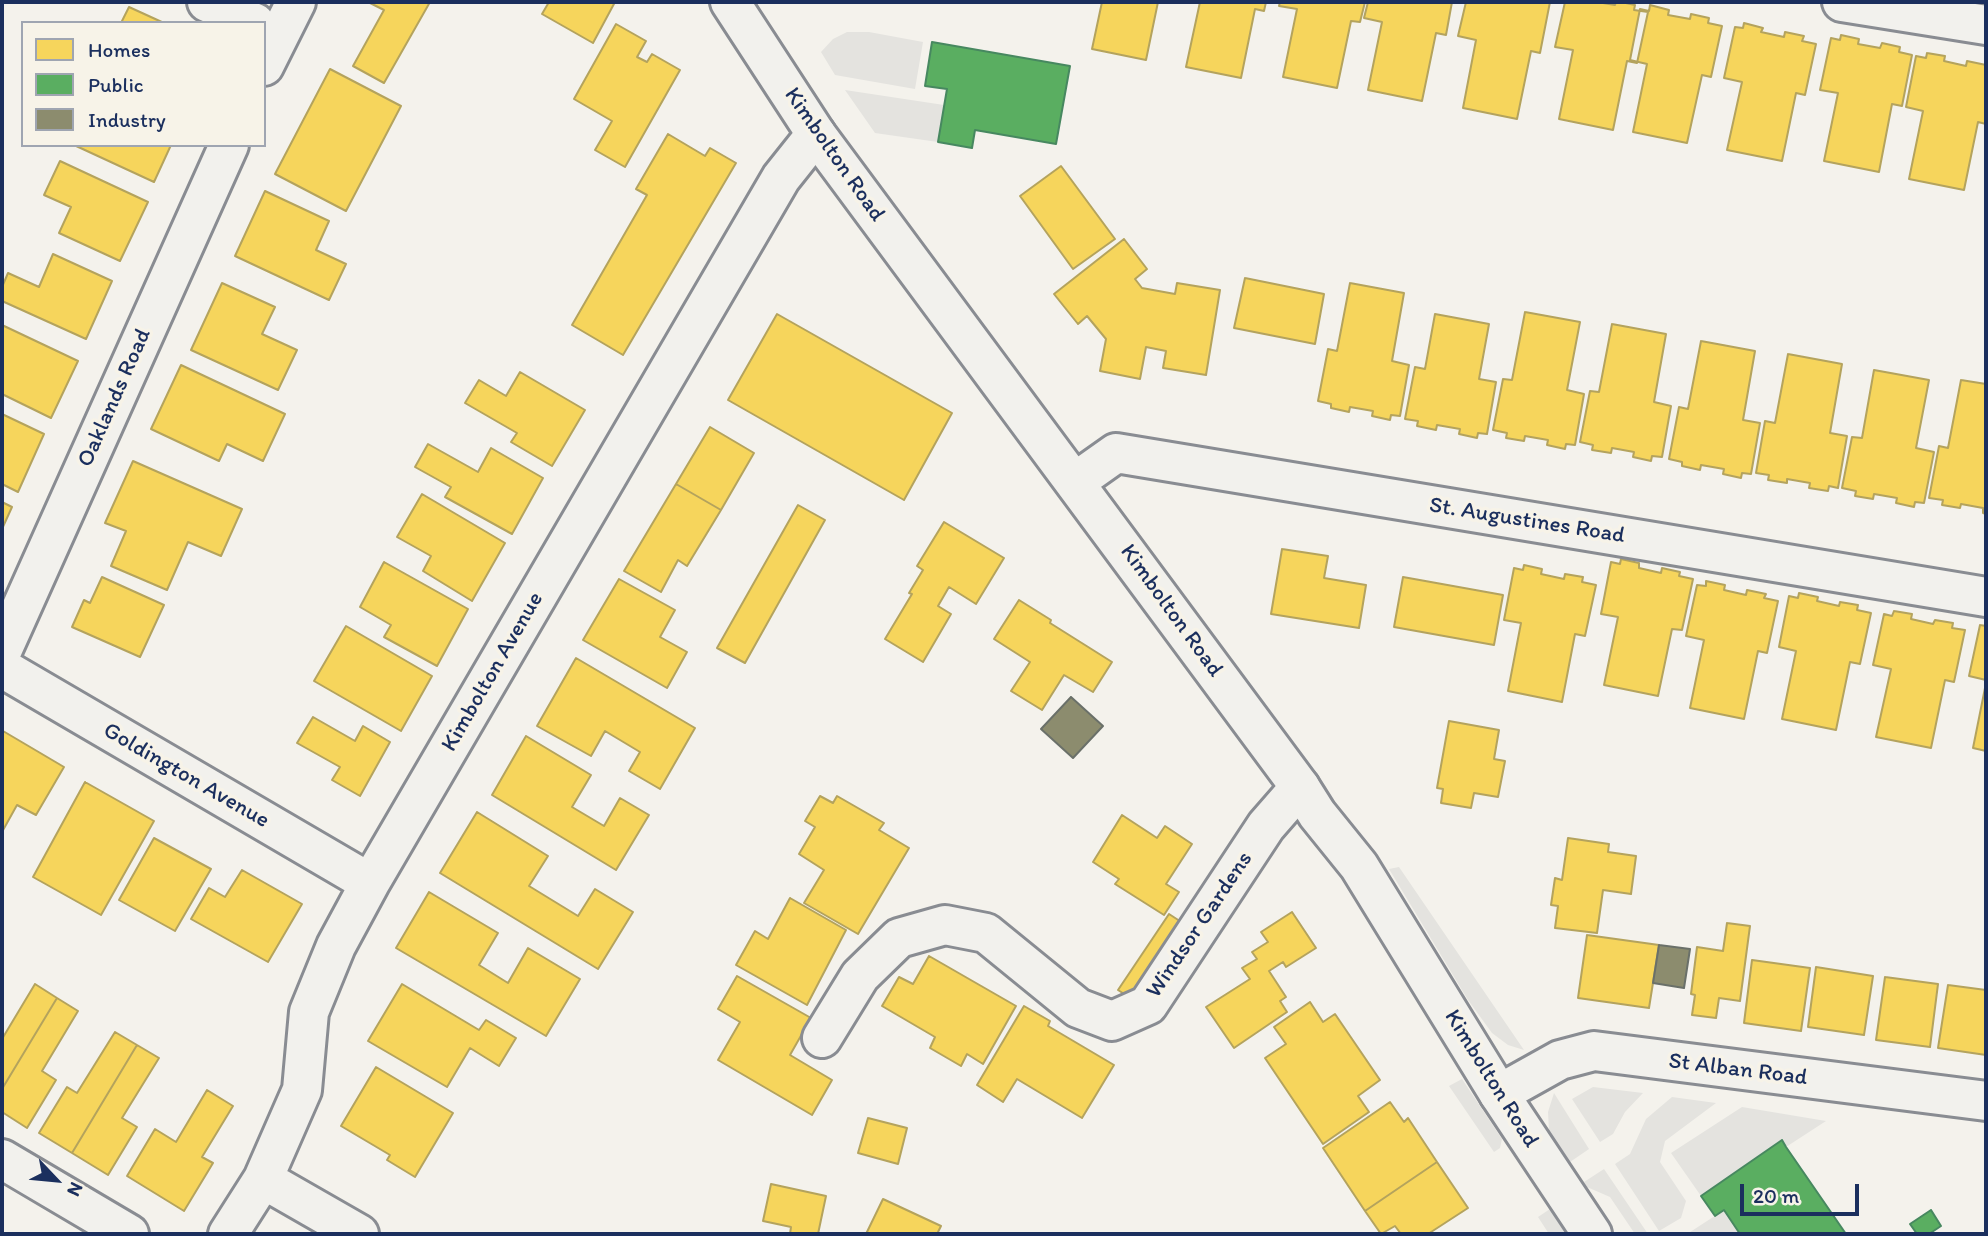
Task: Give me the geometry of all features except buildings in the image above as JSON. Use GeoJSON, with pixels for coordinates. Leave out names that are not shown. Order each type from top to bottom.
{"type":"FeatureCollection","features":[{"type":"Feature","properties":{"kind":"street"},"geometry":{"type":"LineString","coordinates":[[207,2],[251,21]]}},
{"type":"Feature","properties":{"kind":"street","name":"Kimbolton Road"},"geometry":{"type":"LineString","coordinates":[[730,2],[816,134],[1300,787],[1317,814],[1359,866],[1499,1094],[1592,1234]]}},
{"type":"Feature","properties":{"kind":"street"},"geometry":{"type":"LineString","coordinates":[[1842,2],[1986,25]]}},
{"type":"Feature","properties":{"kind":"street","name":"Kimbolton Avenue"},"geometry":{"type":"LineString","coordinates":[[228,1234],[263,1179],[302,1090],[309,1012],[336,946],[781,178],[816,134]]}},
{"type":"Feature","properties":{"kind":"street","name":"Oaklands Road"},"geometry":{"type":"LineString","coordinates":[[2,651],[228,147]]}},
{"type":"Feature","properties":{"kind":"street","name":"St. Augustines Road"},"geometry":{"type":"LineString","coordinates":[[1075,482],[1116,453],[1986,597]]}},
{"type":"Feature","properties":{"kind":"street","name":"Goldington Avenue"},"geometry":{"type":"LineString","coordinates":[[2,668],[370,884]]}},
{"type":"Feature","properties":{"kind":"street","name":"Windsor Gardens"},"geometry":{"type":"LineString","coordinates":[[822,1038],[860,976],[899,938],[945,925],[986,933],[1078,1008],[1112,1021],[1148,1005],[1266,826],[1300,787]]}},
{"type":"Feature","properties":{"kind":"street","name":"St Alban Road"},"geometry":{"type":"LineString","coordinates":[[1499,1094],[1560,1060],[1594,1051],[1986,1101]]}},
{"type":"Feature","properties":{"kind":"street"},"geometry":{"type":"LineString","coordinates":[[2,1159],[129,1234]]}},
{"type":"Feature","properties":{"kind":"street"},"geometry":{"type":"LineString","coordinates":[[263,1179],[359,1234]]}},
{"type":"Feature","properties":{"kind":"shaded area"},"geometry":{"type":"Polygon","coordinates":[[[847,32],[869,32],[923,42],[915,89],[835,75],[821,52],[833,39],[847,32]]]}},
{"type":"Feature","properties":{"kind":"shaded area"},"geometry":{"type":"Polygon","coordinates":[[[845,90],[944,105],[938,142],[875,133],[845,90]]]}},
{"type":"Feature","properties":{"kind":"shaded area"},"geometry":{"type":"Polygon","coordinates":[[[1399,867],[1524,1050],[1508,1045],[1492,1033],[1468,1000],[1389,869],[1399,867]]]}},
{"type":"Feature","properties":{"kind":"shaded area"},"geometry":{"type":"Polygon","coordinates":[[[1462,1079],[1502,1139],[1500,1148],[1494,1152],[1449,1086],[1462,1079]]]}},
{"type":"Feature","properties":{"kind":"shaded area"},"geometry":{"type":"Polygon","coordinates":[[[1593,1087],[1643,1093],[1625,1112],[1613,1134],[1600,1142],[1572,1099],[1593,1087]]]}},
{"type":"Feature","properties":{"kind":"shaded area"},"geometry":{"type":"Polygon","coordinates":[[[1554,1093],[1589,1149],[1570,1162],[1549,1131],[1548,1112],[1554,1093]]]}},
{"type":"Feature","properties":{"kind":"shaded area"},"geometry":{"type":"Polygon","coordinates":[[[1672,1097],[1716,1103],[1665,1141],[1660,1162],[1686,1201],[1681,1218],[1659,1231],[1615,1164],[1630,1154],[1646,1119],[1672,1097]]]}},
{"type":"Feature","properties":{"kind":"shaded area"},"geometry":{"type":"Polygon","coordinates":[[[1742,1107],[1826,1121],[1786,1147],[1781,1140],[1701,1196],[1671,1153],[1742,1107]]]}},
{"type":"Feature","properties":{"kind":"shaded area"},"geometry":{"type":"Polygon","coordinates":[[[1604,1169],[1648,1234],[1635,1234],[1610,1197],[1587,1187],[1584,1182],[1604,1169]]]}},
{"type":"Feature","properties":{"kind":"shaded area"},"geometry":{"type":"Polygon","coordinates":[[[1550,1209],[1566,1234],[1549,1234],[1538,1217],[1550,1209]]]}},
{"type":"Feature","properties":{"kind":"shaded area"},"geometry":{"type":"Polygon","coordinates":[[[1724,1210],[1740,1234],[1687,1234],[1724,1210]]]}}]}
